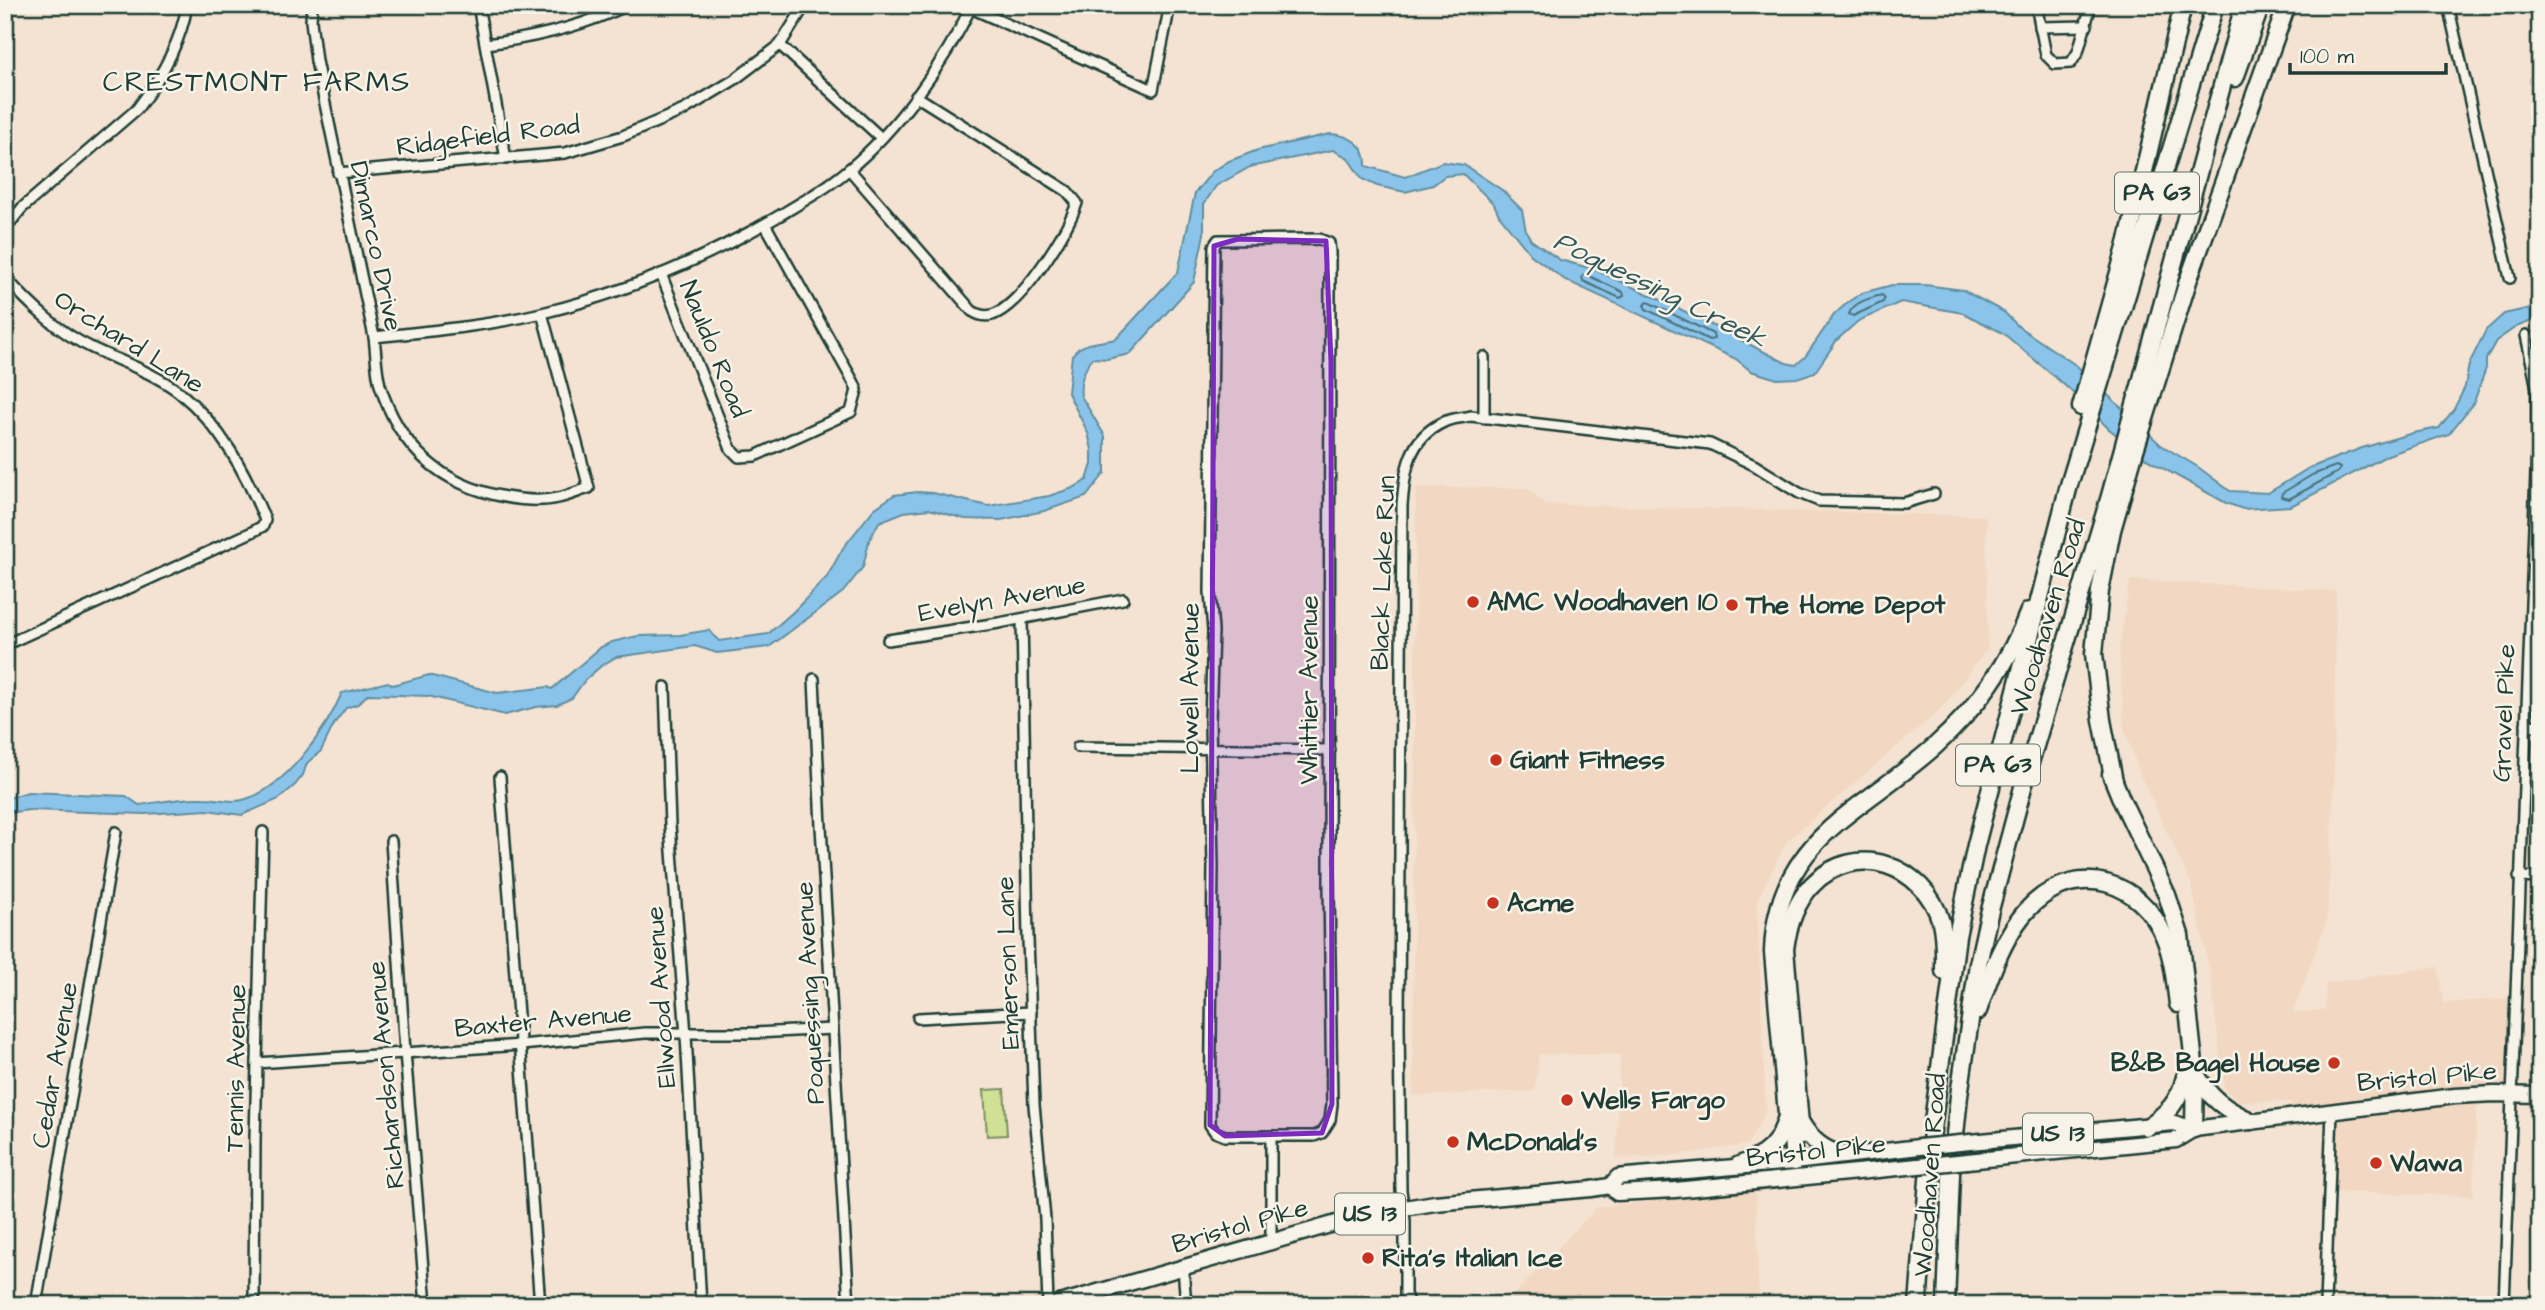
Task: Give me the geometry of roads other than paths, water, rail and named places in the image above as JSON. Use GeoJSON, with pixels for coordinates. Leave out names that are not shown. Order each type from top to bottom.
{"type":"FeatureCollection","features":[{"type":"Feature","properties":{"kind":"highway"},"geometry":{"type":"LineString","coordinates":[[2095,376],[2183,5]]}},
{"type":"Feature","properties":{"kind":"highway","name":"Woodhaven Road"},"geometry":{"type":"LineString","coordinates":[[1924,1216],[1931,1130],[1957,936],[1973,858],[2095,376],[2214,5]]}},
{"type":"Feature","properties":{"kind":"highway","name":"Woodhaven Road"},"geometry":{"type":"LineString","coordinates":[[1947,1301],[1951,1174],[1978,964],[2010,833],[2110,496],[2139,414],[2245,5]]}},
{"type":"Feature","properties":{"kind":"highway"},"geometry":{"type":"LineString","coordinates":[[2196,186],[2261,5]]}},
{"type":"Feature","properties":{"kind":"highway"},"geometry":{"type":"LineString","coordinates":[[2139,414],[2287,5]]}},
{"type":"Feature","properties":{"kind":"highway"},"geometry":{"type":"LineString","coordinates":[[1965,715],[1997,665],[2036,582],[2085,412]]}},
{"type":"Feature","properties":{"kind":"highway"},"geometry":{"type":"LineString","coordinates":[[2114,781],[2102,720],[2094,654],[2101,591],[2129,448]]}},
{"type":"Feature","properties":{"kind":"highway"},"geometry":{"type":"LineString","coordinates":[[1799,1161],[1773,952],[1774,925],[1787,885],[1816,840],[1910,767],[1965,715],[2003,664],[2028,615],[2043,575],[2069,485]]}},
{"type":"Feature","properties":{"kind":"highway"},"geometry":{"type":"LineString","coordinates":[[2110,496],[2090,605],[2090,696],[2095,724],[2114,781],[2161,881],[2176,920],[2184,960],[2194,1129]]}},
{"type":"Feature","properties":{"kind":"highway"},"geometry":{"type":"LineString","coordinates":[[1843,1155],[1828,1150],[1815,1141],[1793,1117],[1785,970],[1786,939],[1791,920],[1806,893],[1820,878],[1836,869],[1864,862],[1892,867],[1913,878],[1928,896],[1941,922],[1944,943],[1942,1047]]}},
{"type":"Feature","properties":{"kind":"highway"},"geometry":{"type":"LineString","coordinates":[[1965,1050],[1991,976],[2010,936],[2027,911],[2041,897],[2065,884],[2083,881],[2119,887],[2133,895],[2151,914],[2164,936],[2172,963],[2190,1075],[2172,1108],[2147,1127]]}},
{"type":"Feature","properties":{"kind":"highway"},"geometry":{"type":"LineString","coordinates":[[2190,1075],[2216,1102],[2251,1121]]}},
{"type":"Feature","properties":{"kind":"highway"},"geometry":{"type":"LineString","coordinates":[[1740,1165],[1756,1160],[1769,1150],[1793,1117]]}},
{"type":"Feature","properties":{"kind":"highway"},"geometry":{"type":"LineString","coordinates":[[1918,1305],[1924,1216]]}},
{"type":"Feature","properties":{"kind":"highway"},"geometry":{"type":"LineString","coordinates":[[1924,1216],[1925,1305]]}},
{"type":"Feature","properties":{"kind":"main road","name":"Bristol Pike"},"geometry":{"type":"LineString","coordinates":[[1610,1186],[1617,1193],[1800,1178],[2176,1140],[2194,1129],[2455,1096],[2540,1095]]}},
{"type":"Feature","properties":{"kind":"main road","name":"Bristol Pike"},"geometry":{"type":"LineString","coordinates":[[1050,1305],[1404,1207],[1610,1186],[1618,1177],[1919,1147],[2174,1123],[2194,1129]]}},
{"type":"Feature","properties":{"kind":"main road"},"geometry":{"type":"LineString","coordinates":[[1799,1161],[1800,1178]]}},
{"type":"Feature","properties":{"kind":"street"},"geometry":{"type":"LineString","coordinates":[[5,229],[22,208],[137,109],[171,55],[186,17],[187,5]]}},
{"type":"Feature","properties":{"kind":"street","name":"Dimarco Drive"},"geometry":{"type":"LineString","coordinates":[[312,5],[316,61],[374,337],[379,383],[394,422],[417,453],[444,475],[479,492],[522,500],[557,498],[589,488],[542,313]]}},
{"type":"Feature","properties":{"kind":"street"},"geometry":{"type":"LineString","coordinates":[[478,5],[506,159]]}},
{"type":"Feature","properties":{"kind":"street"},"geometry":{"type":"LineString","coordinates":[[485,44],[563,31],[628,5]]}},
{"type":"Feature","properties":{"kind":"street","name":"Ridgefield Road"},"geometry":{"type":"LineString","coordinates":[[338,173],[565,153],[623,136],[684,110],[734,80],[780,45],[805,5]]}},
{"type":"Feature","properties":{"kind":"street"},"geometry":{"type":"LineString","coordinates":[[374,337],[460,328],[542,313],[606,295],[715,251],[765,224],[807,200],[849,169],[880,137],[916,96],[947,51],[972,6],[1153,90],[1170,5]]}},
{"type":"Feature","properties":{"kind":"street"},"geometry":{"type":"LineString","coordinates":[[2036,5],[2046,55],[2055,64],[2063,65],[2071,63],[2078,52],[2091,5]]}},
{"type":"Feature","properties":{"kind":"street"},"geometry":{"type":"LineString","coordinates":[[2448,5],[2511,278]]}},
{"type":"Feature","properties":{"kind":"street"},"geometry":{"type":"LineString","coordinates":[[2040,27],[2087,26]]}},
{"type":"Feature","properties":{"kind":"street"},"geometry":{"type":"LineString","coordinates":[[780,45],[880,137]]}},
{"type":"Feature","properties":{"kind":"street"},"geometry":{"type":"LineString","coordinates":[[849,169],[972,311],[982,317],[996,314],[1012,302],[1045,262],[1071,220],[1077,203],[1068,191],[916,96]]}},
{"type":"Feature","properties":{"kind":"street","name":"Nauldo Road"},"geometry":{"type":"LineString","coordinates":[[662,274],[727,440],[739,457],[755,456],[851,412],[857,390],[854,383],[765,224]]}},
{"type":"Feature","properties":{"kind":"street","name":"Lowell Avenue"},"geometry":{"type":"LineString","coordinates":[[1271,1137],[1225,1136],[1212,1130],[1210,1125],[1214,246],[1218,240],[1320,239],[1328,243],[1330,252]]}},
{"type":"Feature","properties":{"kind":"street","name":"Whittier Avenue"},"geometry":{"type":"LineString","coordinates":[[1271,1137],[1314,1136],[1322,1133],[1327,1127],[1332,1104],[1329,750],[1330,252]]}},
{"type":"Feature","properties":{"kind":"street","name":"Orchard Lane"},"geometry":{"type":"LineString","coordinates":[[5,276],[61,330],[91,348],[152,375],[178,391],[228,444],[246,474],[265,520],[263,526],[252,532],[5,645]]}},
{"type":"Feature","properties":{"kind":"street","name":"Gravel Pike"},"geometry":{"type":"LineString","coordinates":[[2504,1305],[2536,504],[2538,388],[2526,335]]}},
{"type":"Feature","properties":{"kind":"street"},"geometry":{"type":"LineString","coordinates":[[1484,357],[1484,418]]}},
{"type":"Feature","properties":{"kind":"street","name":"Black Lake Run"},"geometry":{"type":"LineString","coordinates":[[1405,1294],[1399,1027],[1402,505],[1404,475],[1411,451],[1425,435],[1444,422],[1471,416],[1710,444],[1754,465],[1799,493],[1819,501],[1904,503],[1934,494]]}},
{"type":"Feature","properties":{"kind":"street","name":"Evelyn Avenue"},"geometry":{"type":"LineString","coordinates":[[888,640],[1021,619],[1123,599]]}},
{"type":"Feature","properties":{"kind":"street","name":"Emerson Lane"},"geometry":{"type":"LineString","coordinates":[[1021,619],[1034,1105],[1050,1305]]}},
{"type":"Feature","properties":{"kind":"street","name":"Poquessing Avenue"},"geometry":{"type":"LineString","coordinates":[[814,679],[849,1300]]}},
{"type":"Feature","properties":{"kind":"street","name":"Ellwood Avenue"},"geometry":{"type":"LineString","coordinates":[[665,687],[670,825],[686,1035],[701,1305]]}},
{"type":"Feature","properties":{"kind":"street"},"geometry":{"type":"LineString","coordinates":[[2526,723],[2540,727]]}},
{"type":"Feature","properties":{"kind":"street"},"geometry":{"type":"LineString","coordinates":[[1078,747],[1329,750]]}},
{"type":"Feature","properties":{"kind":"street"},"geometry":{"type":"LineString","coordinates":[[500,777],[540,1305]]}},
{"type":"Feature","properties":{"kind":"street","name":"Tennis Avenue"},"geometry":{"type":"LineString","coordinates":[[254,1305],[254,1152],[262,831]]}},
{"type":"Feature","properties":{"kind":"street","name":"Cedar Avenue"},"geometry":{"type":"LineString","coordinates":[[36,1305],[116,832]]}},
{"type":"Feature","properties":{"kind":"street","name":"Richardson Avenue"},"geometry":{"type":"LineString","coordinates":[[391,841],[426,1305]]}},
{"type":"Feature","properties":{"kind":"street"},"geometry":{"type":"LineString","coordinates":[[2519,877],[2540,878]]}},
{"type":"Feature","properties":{"kind":"street"},"geometry":{"type":"LineString","coordinates":[[918,1018],[1031,1012]]}},
{"type":"Feature","properties":{"kind":"street","name":"Baxter Avenue"},"geometry":{"type":"LineString","coordinates":[[257,1063],[520,1045],[633,1034],[686,1035],[833,1029]]}},
{"type":"Feature","properties":{"kind":"street"},"geometry":{"type":"LineString","coordinates":[[2325,1305],[2332,1111]]}},
{"type":"Feature","properties":{"kind":"street"},"geometry":{"type":"LineString","coordinates":[[1271,1137],[1271,1242]]}},
{"type":"Feature","properties":{"kind":"street"},"geometry":{"type":"LineString","coordinates":[[1184,1267],[1186,1305]]}},
{"type":"Feature","properties":{"kind":"street"},"geometry":{"type":"LineString","coordinates":[[1401,1305],[1405,1294]]}},
{"type":"Feature","properties":{"kind":"street"},"geometry":{"type":"LineString","coordinates":[[1405,1294],[1409,1305]]}},
{"type":"Feature","properties":{"kind":"water"},"geometry":{"type":"Polygon","coordinates":[[[1330,134],[1344,136],[1356,142],[1364,152],[1366,166],[1405,177],[1443,162],[1464,165],[1502,190],[1522,210],[1526,231],[1531,240],[1560,260],[1593,269],[1672,305],[1786,363],[1796,365],[1805,357],[1834,315],[1862,293],[1892,285],[1925,285],[1963,290],[2004,312],[2019,327],[2077,366],[2161,445],[2198,467],[2230,491],[2268,493],[2309,468],[2362,448],[2439,428],[2454,409],[2465,387],[2469,364],[2486,330],[2504,314],[2540,306],[2540,318],[2516,327],[2496,341],[2486,359],[2486,368],[2474,402],[2449,434],[2388,455],[2291,506],[2243,509],[2226,503],[2148,460],[2109,429],[2069,389],[2003,333],[1963,313],[1901,302],[1858,321],[1837,340],[1815,372],[1797,378],[1777,379],[1751,371],[1736,359],[1565,280],[1531,255],[1499,215],[1494,204],[1463,174],[1445,176],[1433,185],[1405,192],[1377,186],[1362,179],[1347,157],[1333,150],[1250,167],[1216,186],[1204,204],[1204,234],[1194,282],[1130,354],[1107,359],[1092,358],[1083,376],[1081,396],[1105,436],[1105,473],[1086,497],[1044,511],[1001,520],[965,519],[929,509],[904,512],[879,522],[869,541],[863,567],[843,592],[769,647],[717,653],[695,646],[616,657],[585,680],[572,698],[557,705],[505,715],[428,696],[368,694],[358,704],[346,708],[334,724],[321,751],[307,763],[303,775],[295,785],[279,799],[242,815],[207,810],[145,814],[29,810],[5,813],[5,799],[28,792],[126,796],[139,805],[187,798],[236,801],[246,799],[261,793],[290,770],[315,740],[342,693],[388,682],[393,685],[429,675],[497,693],[548,687],[552,689],[601,647],[612,642],[638,636],[680,635],[709,630],[719,641],[768,634],[827,577],[843,548],[874,509],[894,495],[933,493],[988,506],[1049,496],[1073,488],[1087,480],[1092,464],[1092,450],[1088,433],[1068,393],[1072,355],[1088,344],[1116,339],[1178,272],[1195,193],[1212,172],[1229,161],[1258,150],[1330,134]]]}},
{"type":"Feature","properties":{"kind":"place","name":"AMC Woodhaven 10"},"geometry":{"type":"Point","coordinates":[1473,602]}},
{"type":"Feature","properties":{"kind":"place","name":"The Home Depot"},"geometry":{"type":"Point","coordinates":[1732,605]}},
{"type":"Feature","properties":{"kind":"place","name":"Giant Fitness"},"geometry":{"type":"Point","coordinates":[1496,760]}},
{"type":"Feature","properties":{"kind":"place","name":"Acme"},"geometry":{"type":"Point","coordinates":[1493,903]}},
{"type":"Feature","properties":{"kind":"place","name":"B&B Bagel House"},"geometry":{"type":"Point","coordinates":[2334,1063]}},
{"type":"Feature","properties":{"kind":"place","name":"Wells Fargo"},"geometry":{"type":"Point","coordinates":[1567,1100]}},
{"type":"Feature","properties":{"kind":"place","name":"McDonald's"},"geometry":{"type":"Point","coordinates":[1453,1142]}},
{"type":"Feature","properties":{"kind":"place","name":"Wawa"},"geometry":{"type":"Point","coordinates":[2376,1163]}},
{"type":"Feature","properties":{"kind":"place","name":"Rita's Italian Ice"},"geometry":{"type":"Point","coordinates":[1368,1258]}},
{"type":"Feature","properties":{"kind":"district","name":"CRESTMONT FARMS"},"geometry":{"type":"Point","coordinates":[257,82]}},
{"type":"Feature","properties":{"kind":"water label","name":"Poquessing Creek"},"geometry":{"type":"Point","coordinates":[1660,290]}}]}
